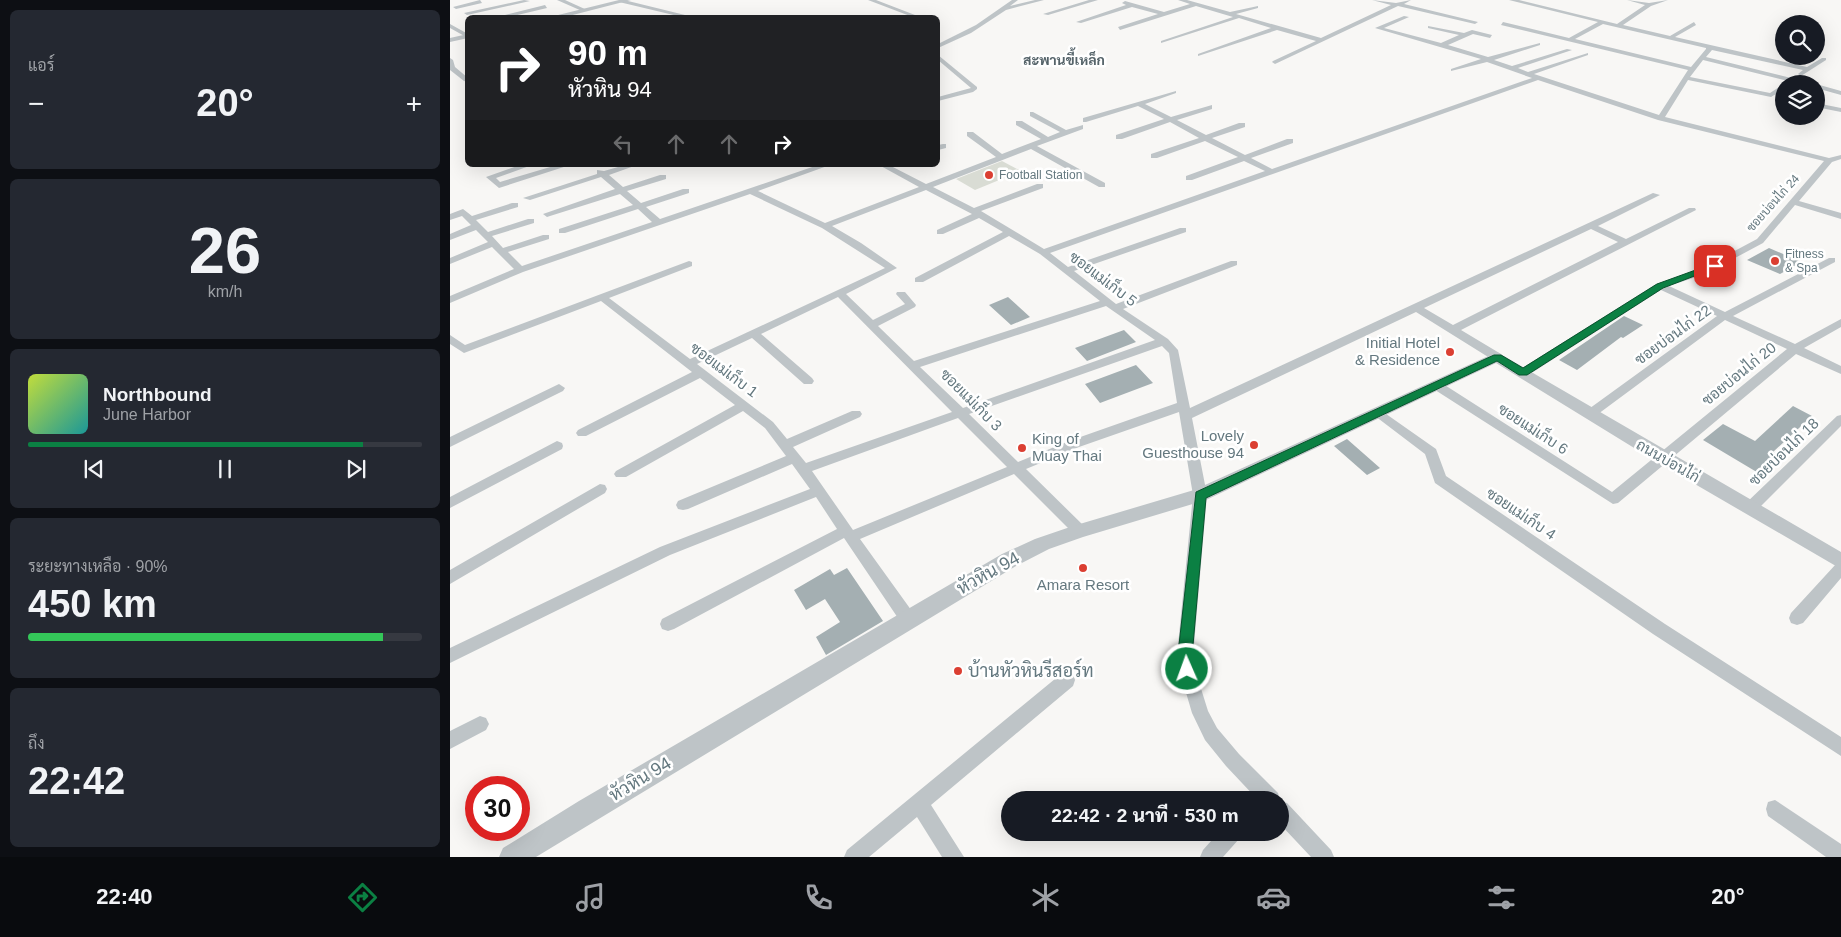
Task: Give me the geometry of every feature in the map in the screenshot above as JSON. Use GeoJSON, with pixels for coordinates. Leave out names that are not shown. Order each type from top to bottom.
{"type":"FeatureCollection","features":[{"type":"Feature","properties":{"kind":"street"},"geometry":{"type":"LineString","coordinates":[[456,7],[490,0]]}},
{"type":"Feature","properties":{"kind":"street"},"geometry":{"type":"LineString","coordinates":[[560,0],[584,10]]}},
{"type":"Feature","properties":{"kind":"street"},"geometry":{"type":"LineString","coordinates":[[871,0],[912,15]]}},
{"type":"Feature","properties":{"kind":"street"},"geometry":{"type":"LineString","coordinates":[[940,45],[970,32],[1015,0]]}},
{"type":"Feature","properties":{"kind":"street"},"geometry":{"type":"LineString","coordinates":[[1004,9],[1040,0],[1049,3]]}},
{"type":"Feature","properties":{"kind":"street"},"geometry":{"type":"LineString","coordinates":[[1046,14],[1095,0]]}},
{"type":"Feature","properties":{"kind":"street"},"geometry":{"type":"LineString","coordinates":[[1181,0],[1320,40]]}},
{"type":"Feature","properties":{"kind":"street"},"geometry":{"type":"LineString","coordinates":[[1120,28],[1209,0]]}},
{"type":"Feature","properties":{"kind":"street"},"geometry":{"type":"LineString","coordinates":[[1375,0],[1475,22]]}},
{"type":"Feature","properties":{"kind":"street"},"geometry":{"type":"LineString","coordinates":[[1275,62],[1408,0]]}},
{"type":"Feature","properties":{"kind":"street"},"geometry":{"type":"LineString","coordinates":[[1512,0],[1808,69]]}},
{"type":"Feature","properties":{"kind":"street"},"geometry":{"type":"LineString","coordinates":[[1630,0],[1650,4]]}},
{"type":"Feature","properties":{"kind":"street"},"geometry":{"type":"LineString","coordinates":[[1619,25],[1650,4],[1665,0]]}},
{"type":"Feature","properties":{"kind":"street"},"geometry":{"type":"LineString","coordinates":[[467,13],[527,1]]}},
{"type":"Feature","properties":{"kind":"street"},"geometry":{"type":"LineString","coordinates":[[562,15],[624,1],[682,15]]}},
{"type":"Feature","properties":{"kind":"street"},"geometry":{"type":"LineString","coordinates":[[450,3],[470,15]]}},
{"type":"Feature","properties":{"kind":"street"},"geometry":{"type":"LineString","coordinates":[[1079,22],[1131,3],[1163,14]]}},
{"type":"Feature","properties":{"kind":"street"},"geometry":{"type":"LineString","coordinates":[[1057,6],[1066,8]]}},
{"type":"Feature","properties":{"kind":"street"},"geometry":{"type":"LineString","coordinates":[[1231,14],[1256,6]]}},
{"type":"Feature","properties":{"kind":"street"},"geometry":{"type":"LineString","coordinates":[[509,15],[545,7]]}},
{"type":"Feature","properties":{"kind":"street"},"geometry":{"type":"LineString","coordinates":[[1163,42],[1238,16]]}},
{"type":"Feature","properties":{"kind":"street"},"geometry":{"type":"LineString","coordinates":[[1406,16],[1375,27],[1442,45],[1661,118],[1828,160],[1841,157]]}},
{"type":"Feature","properties":{"kind":"street"},"geometry":{"type":"LineString","coordinates":[[1570,40],[1602,22]]}},
{"type":"Feature","properties":{"kind":"street"},"geometry":{"type":"LineString","coordinates":[[1423,30],[1436,24]]}},
{"type":"Feature","properties":{"kind":"street"},"geometry":{"type":"LineString","coordinates":[[1503,24],[1692,69]]}},
{"type":"Feature","properties":{"kind":"street"},"geometry":{"type":"LineString","coordinates":[[1672,37],[1694,24]]}},
{"type":"Feature","properties":{"kind":"street"},"geometry":{"type":"LineString","coordinates":[[450,27],[465,35]]}},
{"type":"Feature","properties":{"kind":"street"},"geometry":{"type":"LineString","coordinates":[[1430,27],[1465,35]]}},
{"type":"Feature","properties":{"kind":"street"},"geometry":{"type":"LineString","coordinates":[[1200,55],[1276,28]]}},
{"type":"Feature","properties":{"kind":"street"},"geometry":{"type":"LineString","coordinates":[[1442,45],[1472,32],[1490,36]]}},
{"type":"Feature","properties":{"kind":"street"},"geometry":{"type":"LineString","coordinates":[[1408,36],[1416,33]]}},
{"type":"Feature","properties":{"kind":"street"},"geometry":{"type":"LineString","coordinates":[[450,40],[465,36]]}},
{"type":"Feature","properties":{"kind":"street"},"geometry":{"type":"LineString","coordinates":[[1453,70],[1538,44]]}},
{"type":"Feature","properties":{"kind":"street"},"geometry":{"type":"LineString","coordinates":[[1661,118],[1692,69],[1709,49],[1708,47]]}},
{"type":"Feature","properties":{"kind":"street"},"geometry":{"type":"LineString","coordinates":[[1513,68],[1569,50]]}},
{"type":"Feature","properties":{"kind":"street"},"geometry":{"type":"LineString","coordinates":[[1528,74],[1586,54]]}},
{"type":"Feature","properties":{"kind":"street"},"geometry":{"type":"LineString","coordinates":[[1703,58],[1775,78]]}},
{"type":"Feature","properties":{"kind":"street"},"geometry":{"type":"LineString","coordinates":[[940,59],[975,88],[971,91],[940,99]]}},
{"type":"Feature","properties":{"kind":"street"},"geometry":{"type":"LineString","coordinates":[[450,60],[451,69],[465,79]]}},
{"type":"Feature","properties":{"kind":"street"},"geometry":{"type":"LineString","coordinates":[[1800,75],[1814,65]]}},
{"type":"Feature","properties":{"kind":"street"},"geometry":{"type":"LineString","coordinates":[[1042,252],[1538,78]]}},
{"type":"Feature","properties":{"kind":"street"},"geometry":{"type":"LineString","coordinates":[[1686,78],[1775,96]]}},
{"type":"Feature","properties":{"kind":"street"},"geometry":{"type":"LineString","coordinates":[[1825,89],[1841,93]]}},
{"type":"Feature","properties":{"kind":"street"},"geometry":{"type":"LineString","coordinates":[[1086,120],[1174,92]]}},
{"type":"Feature","properties":{"kind":"street"},"geometry":{"type":"LineString","coordinates":[[1771,95],[1775,92]]}},
{"type":"Feature","properties":{"kind":"street"},"geometry":{"type":"LineString","coordinates":[[1138,104],[1246,157],[1270,171]]}},
{"type":"Feature","properties":{"kind":"street"},"geometry":{"type":"LineString","coordinates":[[1119,137],[1209,107]]}},
{"type":"Feature","properties":{"kind":"street"},"geometry":{"type":"LineString","coordinates":[[1825,107],[1841,110]]}},
{"type":"Feature","properties":{"kind":"street"},"geometry":{"type":"LineString","coordinates":[[1032,114],[1067,133]]}},
{"type":"Feature","properties":{"kind":"street"},"geometry":{"type":"LineString","coordinates":[[1019,123],[1048,140]]}},
{"type":"Feature","properties":{"kind":"street"},"geometry":{"type":"LineString","coordinates":[[1154,156],[1242,124]]}},
{"type":"Feature","properties":{"kind":"street"},"geometry":{"type":"LineString","coordinates":[[825,226],[1080,128]]}},
{"type":"Feature","properties":{"kind":"street"},"geometry":{"type":"LineString","coordinates":[[970,134],[1002,158]]}},
{"type":"Feature","properties":{"kind":"street"},"geometry":{"type":"LineString","coordinates":[[1189,178],[1290,140]]}},
{"type":"Feature","properties":{"kind":"street"},"geometry":{"type":"LineString","coordinates":[[1031,146],[1102,185]]}},
{"type":"Feature","properties":{"kind":"street","name":"ซอยบ่อนไก่ 24"},"geometry":{"type":"LineString","coordinates":[[1523,373],[1660,286],[1702,272],[1760,241],[1828,160]]}},
{"type":"Feature","properties":{"kind":"street"},"geometry":{"type":"LineString","coordinates":[[522,167],[490,177],[499,185],[559,167]]}},
{"type":"Feature","properties":{"kind":"street"},"geometry":{"type":"LineString","coordinates":[[527,198],[625,167]]}},
{"type":"Feature","properties":{"kind":"street"},"geometry":{"type":"LineString","coordinates":[[450,300],[520,270],[820,167]]}},
{"type":"Feature","properties":{"kind":"street","name":"ซอยแม่เก็บ 5"},"geometry":{"type":"LineString","coordinates":[[889,167],[976,212],[1042,252],[1112,305],[1164,341],[1174,352],[1200,495],[1186,645],[1187,669],[1210,732],[1260,791]]}},
{"type":"Feature","properties":{"kind":"street"},"geometry":{"type":"LineString","coordinates":[[602,173],[658,222]]}},
{"type":"Feature","properties":{"kind":"street"},"geometry":{"type":"LineString","coordinates":[[547,214],[663,177]]}},
{"type":"Feature","properties":{"kind":"street"},"geometry":{"type":"LineString","coordinates":[[940,232],[976,212],[1040,186]]}},
{"type":"Feature","properties":{"kind":"street"},"geometry":{"type":"LineString","coordinates":[[562,231],[686,191]]}},
{"type":"Feature","properties":{"kind":"street"},"geometry":{"type":"LineString","coordinates":[[688,364],[892,268],[825,226],[751,191]]}},
{"type":"Feature","properties":{"kind":"street"},"geometry":{"type":"LineString","coordinates":[[668,624],[848,534],[1074,444],[1186,410],[1656,195]]}},
{"type":"Feature","properties":{"kind":"street"},"geometry":{"type":"LineString","coordinates":[[1793,202],[1841,216]]}},
{"type":"Feature","properties":{"kind":"street"},"geometry":{"type":"LineString","coordinates":[[450,237],[475,223],[515,205]]}},
{"type":"Feature","properties":{"kind":"street"},"geometry":{"type":"LineString","coordinates":[[1452,330],[1692,210]]}},
{"type":"Feature","properties":{"kind":"street"},"geometry":{"type":"LineString","coordinates":[[450,217],[463,212],[520,270]]}},
{"type":"Feature","properties":{"kind":"street"},"geometry":{"type":"LineString","coordinates":[[450,261],[491,239],[531,221]]}},
{"type":"Feature","properties":{"kind":"street"},"geometry":{"type":"LineString","coordinates":[[1590,225],[1625,242]]}},
{"type":"Feature","properties":{"kind":"street"},"geometry":{"type":"LineString","coordinates":[[1066,271],[1183,230]]}},
{"type":"Feature","properties":{"kind":"street"},"geometry":{"type":"LineString","coordinates":[[919,280],[1010,232]]}},
{"type":"Feature","properties":{"kind":"street"},"geometry":{"type":"LineString","coordinates":[[502,251],[546,237]]}},
{"type":"Feature","properties":{"kind":"street","name":"ซอยบ่อนไก่ 22"},"geometry":{"type":"LineString","coordinates":[[1590,414],[1723,317],[1832,260]]}},
{"type":"Feature","properties":{"kind":"street"},"geometry":{"type":"LineString","coordinates":[[913,365],[1112,305],[1234,263]]}},
{"type":"Feature","properties":{"kind":"street"},"geometry":{"type":"LineString","coordinates":[[450,338],[464,350],[689,264]]}},
{"type":"Feature","properties":{"kind":"street"},"geometry":{"type":"LineString","coordinates":[[1660,286],[1723,317],[1841,370]]}},
{"type":"Feature","properties":{"kind":"street","name":"ซอยแม่เก็บ 3"},"geometry":{"type":"LineString","coordinates":[[839,293],[1080,531]]}},
{"type":"Feature","properties":{"kind":"street"},"geometry":{"type":"LineString","coordinates":[[871,325],[911,305],[901,294]]}},
{"type":"Feature","properties":{"kind":"street","name":"ซอยแม่เก็บ 1"},"geometry":{"type":"LineString","coordinates":[[602,297],[769,425],[804,469],[908,619]]}},
{"type":"Feature","properties":{"kind":"street"},"geometry":{"type":"LineString","coordinates":[[1416,306],[1497,357]]}},
{"type":"Feature","properties":{"kind":"street","name":"ซอยบ่อนไก่ 20"},"geometry":{"type":"LineString","coordinates":[[1613,499],[1796,349],[1841,322]]}},
{"type":"Feature","properties":{"kind":"street"},"geometry":{"type":"LineString","coordinates":[[753,333],[808,381]]}},
{"type":"Feature","properties":{"kind":"street"},"geometry":{"type":"LineString","coordinates":[[804,469],[1164,341]]}},
{"type":"Feature","properties":{"kind":"street","name":"ถนนบ่อนไก่"},"geometry":{"type":"LineString","coordinates":[[1497,357],[1663,458],[1841,561]]}},
{"type":"Feature","properties":{"kind":"street","name":"หัวหิน 94"},"geometry":{"type":"LineString","coordinates":[[512,857],[1009,560],[1042,544],[1080,531],[1200,495],[1497,357]]}},
{"type":"Feature","properties":{"kind":"street"},"geometry":{"type":"LineString","coordinates":[[582,433],[700,373]]}},
{"type":"Feature","properties":{"kind":"street","name":"ซอยแม่เก็บ 6"},"geometry":{"type":"LineString","coordinates":[[1436,385],[1613,499]]}},
{"type":"Feature","properties":{"kind":"street"},"geometry":{"type":"LineString","coordinates":[[450,442],[559,388]]}},
{"type":"Feature","properties":{"kind":"street"},"geometry":{"type":"LineString","coordinates":[[621,474],[745,405]]}},
{"type":"Feature","properties":{"kind":"street","name":"ซอยแม่เก็บ 4"},"geometry":{"type":"LineString","coordinates":[[1380,413],[1431,452],[1440,478],[1659,629],[1841,747]]}},
{"type":"Feature","properties":{"kind":"street"},"geometry":{"type":"LineString","coordinates":[[786,445],[856,414]]}},
{"type":"Feature","properties":{"kind":"street","name":"ซอยบ่อนไก่ 18"},"geometry":{"type":"LineString","coordinates":[[1750,508],[1841,419]]}},
{"type":"Feature","properties":{"kind":"street"},"geometry":{"type":"LineString","coordinates":[[450,503],[557,446]]}},
{"type":"Feature","properties":{"kind":"street"},"geometry":{"type":"LineString","coordinates":[[683,505],[794,457]]}},
{"type":"Feature","properties":{"kind":"street"},"geometry":{"type":"LineString","coordinates":[[450,578],[600,489]]}},
{"type":"Feature","properties":{"kind":"street"},"geometry":{"type":"LineString","coordinates":[[450,656],[665,552],[818,491]]}},
{"type":"Feature","properties":{"kind":"street"},"geometry":{"type":"LineString","coordinates":[[1797,618],[1841,568]]}},
{"type":"Feature","properties":{"kind":"street"},"geometry":{"type":"LineString","coordinates":[[854,857],[1067,680]]}},
{"type":"Feature","properties":{"kind":"street"},"geometry":{"type":"LineString","coordinates":[[450,740],[480,724]]}},
{"type":"Feature","properties":{"kind":"street"},"geometry":{"type":"LineString","coordinates":[[918,804],[954,857]]}},
{"type":"Feature","properties":{"kind":"street"},"geometry":{"type":"LineString","coordinates":[[1775,809],[1841,856]]}},
{"type":"Feature","properties":{"kind":"street"},"geometry":{"type":"LineString","coordinates":[[1289,820],[1324,857]]}},
{"type":"Feature","properties":{"kind":"street"},"geometry":{"type":"LineString","coordinates":[[1210,857],[1224,841]]}},
{"type":"Feature","properties":{"kind":"shaded area","name":"Football Station"},"geometry":{"type":"Polygon","coordinates":[[[1002,161],[1021,171],[975,190],[956,179],[1002,161]]]}},
{"type":"Feature","properties":{"kind":"building","name":"Fitness & Spa"},"geometry":{"type":"Polygon","coordinates":[[[1769,248],[1802,262],[1780,274],[1747,260],[1769,248]]]}},
{"type":"Feature","properties":{"kind":"building"},"geometry":{"type":"Polygon","coordinates":[[[1008,297],[1030,317],[1011,325],[989,305],[1008,297]]]}},
{"type":"Feature","properties":{"kind":"building"},"geometry":{"type":"Polygon","coordinates":[[[1624,316],[1643,325],[1623,338],[1621,337],[1577,370],[1559,360],[1624,316]]]}},
{"type":"Feature","properties":{"kind":"building"},"geometry":{"type":"Polygon","coordinates":[[[1124,330],[1136,342],[1087,361],[1075,348],[1124,330]]]}},
{"type":"Feature","properties":{"kind":"building"},"geometry":{"type":"Polygon","coordinates":[[[1136,365],[1153,383],[1100,403],[1085,384],[1136,365]]]}},
{"type":"Feature","properties":{"kind":"building"},"geometry":{"type":"Polygon","coordinates":[[[1793,406],[1812,416],[1773,452],[1780,456],[1760,474],[1703,440],[1723,424],[1755,441],[1793,406]]]}},
{"type":"Feature","properties":{"kind":"building"},"geometry":{"type":"Polygon","coordinates":[[[1347,439],[1380,468],[1367,475],[1334,446],[1347,439]]]}},
{"type":"Feature","properties":{"kind":"building"},"geometry":{"type":"Polygon","coordinates":[[[847,568],[883,621],[826,655],[816,637],[840,622],[825,599],[806,610],[794,590],[830,569],[834,575],[847,568]]]}},
{"type":"Feature","properties":{"kind":"place","name":"Football Station"},"geometry":{"type":"Point","coordinates":[989,175]}},
{"type":"Feature","properties":{"kind":"place","name":"Fitness & Spa"},"geometry":{"type":"Point","coordinates":[1775,261]}},
{"type":"Feature","properties":{"kind":"place","name":"Initial Hotel & Residence"},"geometry":{"type":"Point","coordinates":[1450,352]}},
{"type":"Feature","properties":{"kind":"place","name":"Lovely Guesthouse 94"},"geometry":{"type":"Point","coordinates":[1254,445]}},
{"type":"Feature","properties":{"kind":"place","name":"King of Muay Thai"},"geometry":{"type":"Point","coordinates":[1022,448]}},
{"type":"Feature","properties":{"kind":"place","name":"Amara Resort"},"geometry":{"type":"Point","coordinates":[1083,568]}},
{"type":"Feature","properties":{"kind":"place","name":"บ้านหัวหินรีสอร์ท"},"geometry":{"type":"Point","coordinates":[958,671]}},
{"type":"Feature","properties":{"kind":"district","name":"สะพานขี้เหล็ก"},"geometry":{"type":"Point","coordinates":[1064,60]}},
{"type":"Feature","properties":{"kind":"route"},"geometry":{"type":"LineString","coordinates":[[1187,669],[1186,645],[1200,495],[1497,357],[1523,373],[1660,286],[1715,266]]}}]}
